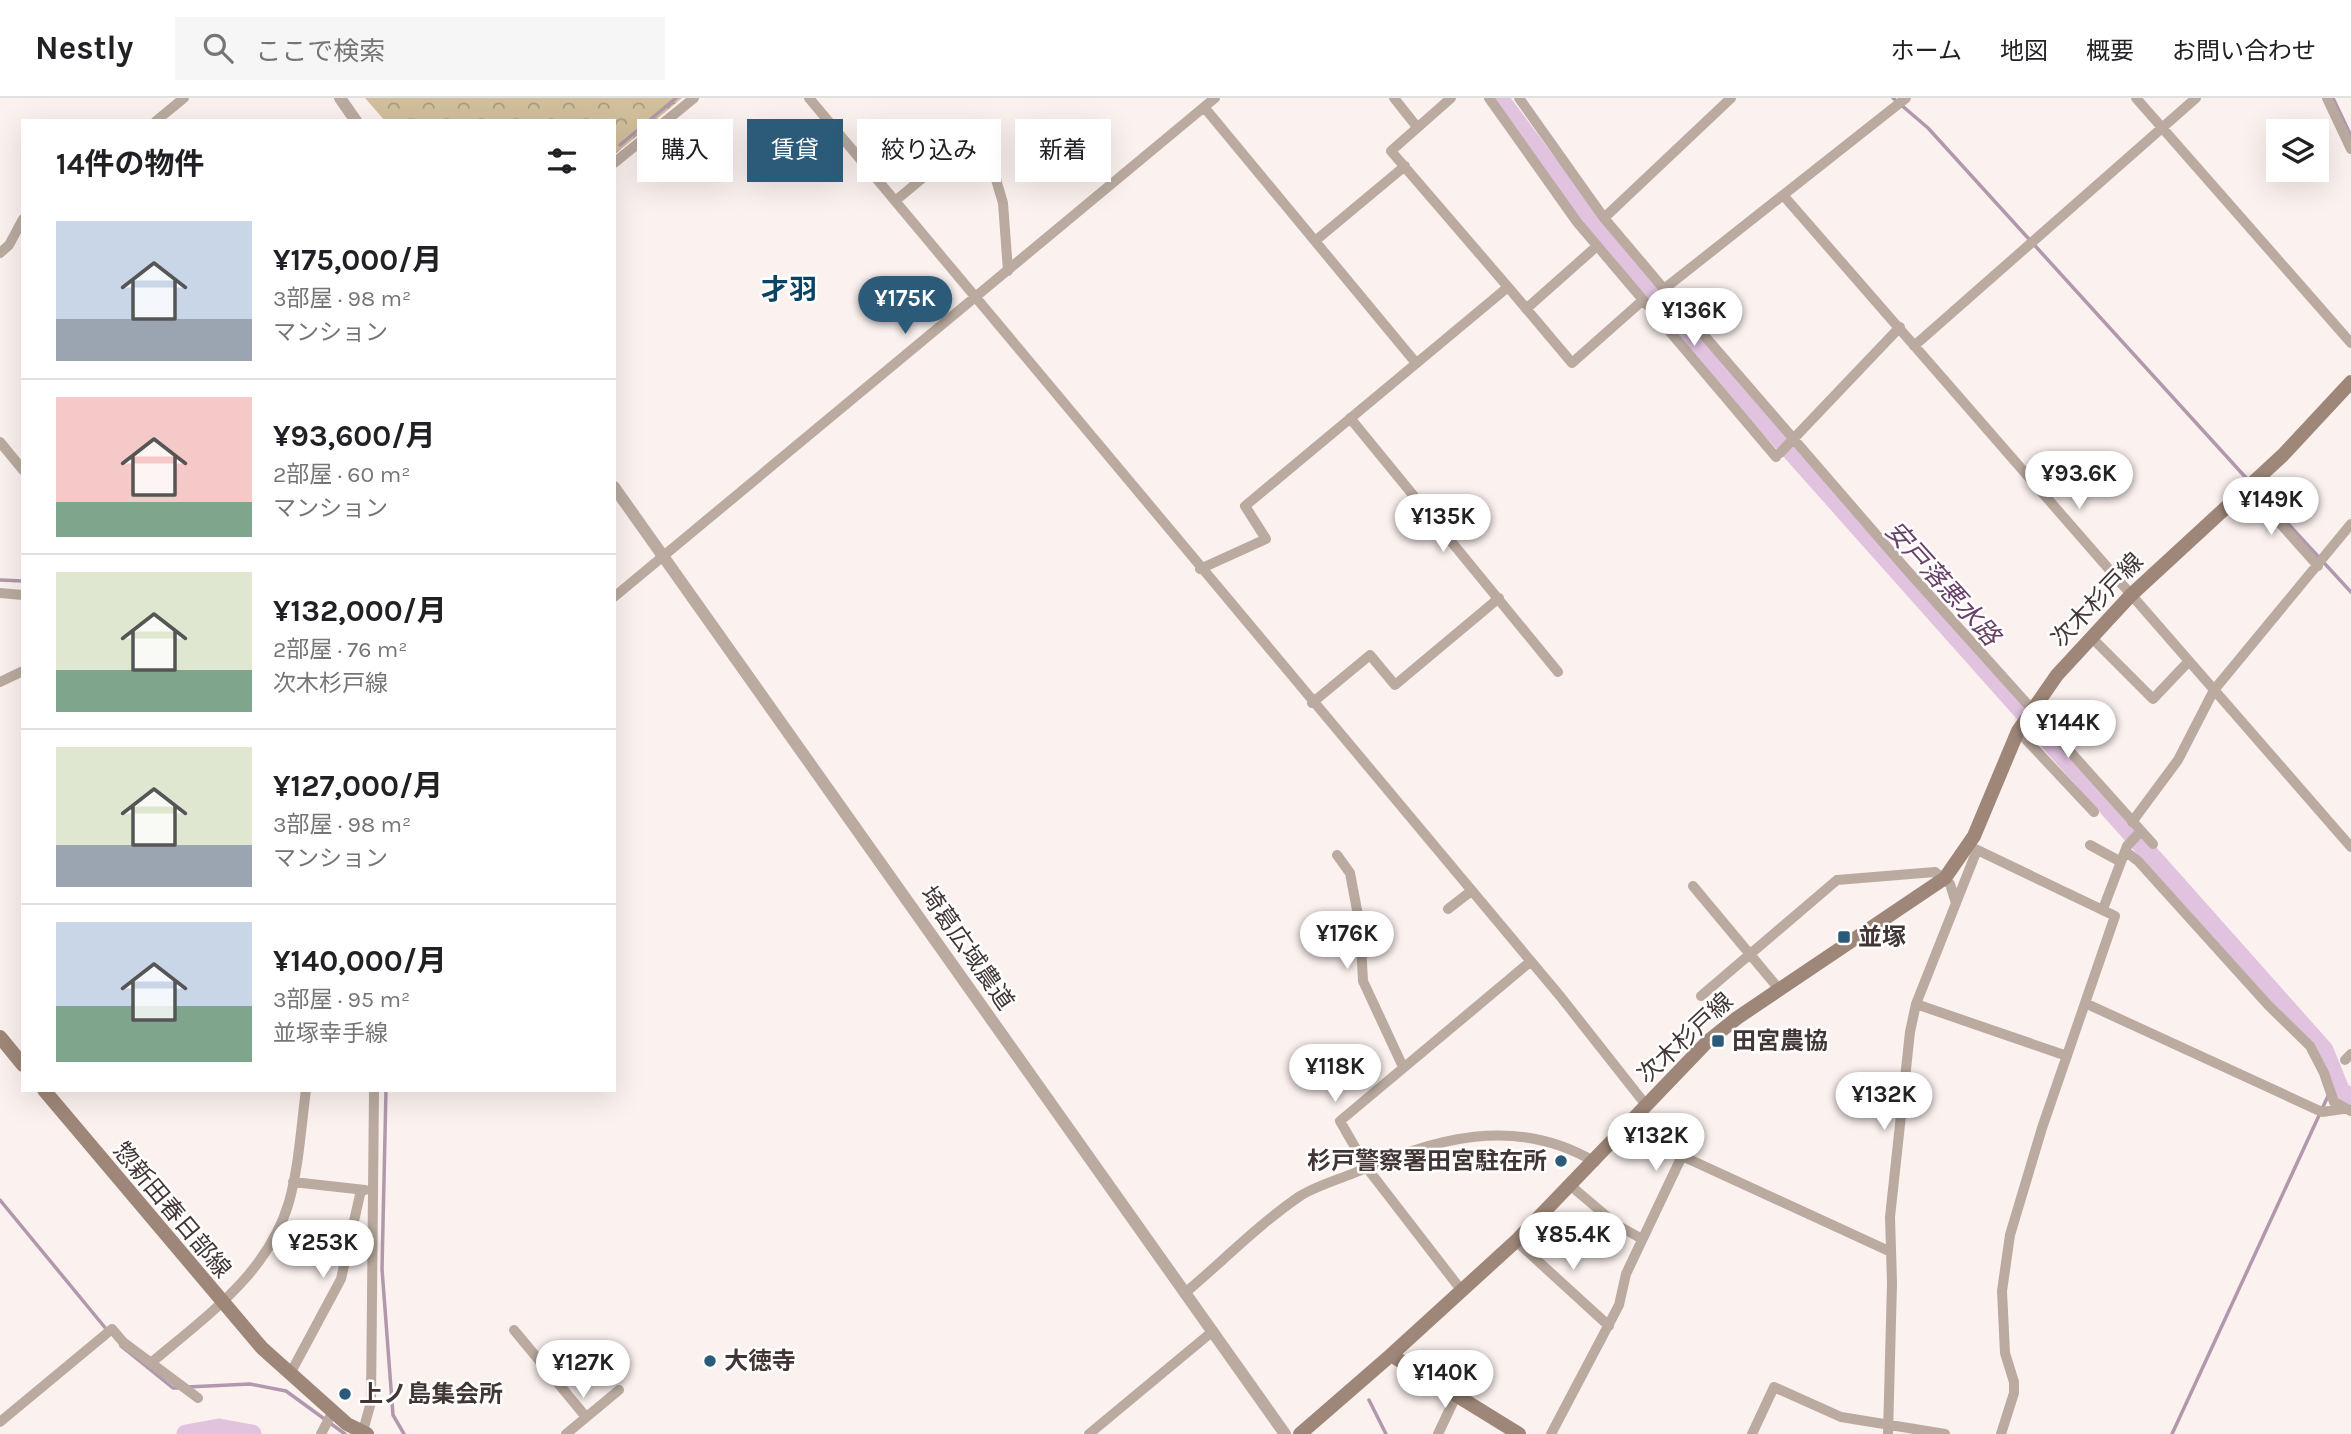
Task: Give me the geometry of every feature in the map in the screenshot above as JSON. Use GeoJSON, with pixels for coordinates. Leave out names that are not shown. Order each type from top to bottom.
{"type":"FeatureCollection","features":[{"type":"Feature","properties":{"kind":"main road","name":"次木杉戸線"},"geometry":{"type":"LineString","coordinates":[[1300,1434],[1516,1241],[1595,1162],[1707,1042],[1779,989],[1945,878],[1973,848],[2018,731],[2032,709],[2091,637],[2131,595],[2300,438],[2351,382]]}},
{"type":"Feature","properties":{"kind":"main road"},"geometry":{"type":"LineString","coordinates":[[0,1037],[21,1063]]}},
{"type":"Feature","properties":{"kind":"main road","name":"惣新田春日部線"},"geometry":{"type":"LineString","coordinates":[[46,1092],[221,1303],[290,1374],[347,1424],[365,1432]]}},
{"type":"Feature","properties":{"kind":"main road"},"geometry":{"type":"LineString","coordinates":[[1391,1355],[1519,1434]]}},
{"type":"Feature","properties":{"kind":"street"},"geometry":{"type":"LineString","coordinates":[[158,119],[184,98]]}},
{"type":"Feature","properties":{"kind":"street"},"geometry":{"type":"LineString","coordinates":[[340,98],[355,119]]}},
{"type":"Feature","properties":{"kind":"street"},"geometry":{"type":"LineString","coordinates":[[616,161],[694,98]]}},
{"type":"Feature","properties":{"kind":"street"},"geometry":{"type":"LineString","coordinates":[[809,98],[1530,962],[1646,1105]]}},
{"type":"Feature","properties":{"kind":"street"},"geometry":{"type":"LineString","coordinates":[[616,595],[1215,98]]}},
{"type":"Feature","properties":{"kind":"street"},"geometry":{"type":"LineString","coordinates":[[1394,98],[1417,127]]}},
{"type":"Feature","properties":{"kind":"street"},"geometry":{"type":"LineString","coordinates":[[1451,98],[1391,151],[1572,363],[1642,301]]}},
{"type":"Feature","properties":{"kind":"street"},"geometry":{"type":"LineString","coordinates":[[1489,98],[1597,246],[1778,455],[1900,327]]}},
{"type":"Feature","properties":{"kind":"street"},"geometry":{"type":"LineString","coordinates":[[1519,98],[1604,218],[1792,441],[2153,844]]}},
{"type":"Feature","properties":{"kind":"street"},"geometry":{"type":"LineString","coordinates":[[1604,218],[1731,98]]}},
{"type":"Feature","properties":{"kind":"street"},"geometry":{"type":"LineString","coordinates":[[2136,98],[2351,343]]}},
{"type":"Feature","properties":{"kind":"street"},"geometry":{"type":"LineString","coordinates":[[1914,346],[2196,98]]}},
{"type":"Feature","properties":{"kind":"street"},"geometry":{"type":"LineString","coordinates":[[2328,98],[2351,149]]}},
{"type":"Feature","properties":{"kind":"street"},"geometry":{"type":"LineString","coordinates":[[1664,289],[1901,100]]}},
{"type":"Feature","properties":{"kind":"street"},"geometry":{"type":"LineString","coordinates":[[1204,107],[1416,363]]}},
{"type":"Feature","properties":{"kind":"street"},"geometry":{"type":"LineString","coordinates":[[895,201],[930,172],[989,156],[1003,203],[1009,271]]}},
{"type":"Feature","properties":{"kind":"street"},"geometry":{"type":"LineString","coordinates":[[1315,241],[1405,166]]}},
{"type":"Feature","properties":{"kind":"street"},"geometry":{"type":"LineString","coordinates":[[1783,195],[2351,847]]}},
{"type":"Feature","properties":{"kind":"street"},"geometry":{"type":"LineString","coordinates":[[0,253],[9,245],[21,223]]}},
{"type":"Feature","properties":{"kind":"street"},"geometry":{"type":"LineString","coordinates":[[1526,309],[1597,246]]}},
{"type":"Feature","properties":{"kind":"street"},"geometry":{"type":"LineString","coordinates":[[1200,569],[1266,539],[1245,506],[1508,287]]}},
{"type":"Feature","properties":{"kind":"street"},"geometry":{"type":"LineString","coordinates":[[1350,418],[1559,671]]}},
{"type":"Feature","properties":{"kind":"street"},"geometry":{"type":"LineString","coordinates":[[0,442],[21,468]]}},
{"type":"Feature","properties":{"kind":"street"},"geometry":{"type":"LineString","coordinates":[[2248,487],[2318,566]]}},
{"type":"Feature","properties":{"kind":"street","name":"埼葛広域農道"},"geometry":{"type":"LineString","coordinates":[[616,490],[1285,1434]]}},
{"type":"Feature","properties":{"kind":"street"},"geometry":{"type":"LineString","coordinates":[[2132,822],[2178,760],[2214,690],[2351,524]]}},
{"type":"Feature","properties":{"kind":"street"},"geometry":{"type":"LineString","coordinates":[[0,593],[21,595]]}},
{"type":"Feature","properties":{"kind":"street"},"geometry":{"type":"LineString","coordinates":[[1312,703],[1370,655],[1395,685],[1499,598]]}},
{"type":"Feature","properties":{"kind":"street"},"geometry":{"type":"LineString","coordinates":[[2091,637],[2153,699],[2189,661]]}},
{"type":"Feature","properties":{"kind":"street"},"geometry":{"type":"LineString","coordinates":[[0,682],[21,672]]}},
{"type":"Feature","properties":{"kind":"street"},"geometry":{"type":"LineString","coordinates":[[2018,731],[2094,813]]}},
{"type":"Feature","properties":{"kind":"street"},"geometry":{"type":"LineString","coordinates":[[2103,909],[2126,848],[2141,831]]}},
{"type":"Feature","properties":{"kind":"street"},"geometry":{"type":"LineString","coordinates":[[2090,845],[2121,862]]}},
{"type":"Feature","properties":{"kind":"street"},"geometry":{"type":"LineString","coordinates":[[1889,1429],[1890,1217],[1910,1032],[1916,1004],[1956,903],[1973,848],[2115,916],[2010,1235],[2002,1291],[2006,1353],[2014,1393],[2001,1434]]}},
{"type":"Feature","properties":{"kind":"street"},"geometry":{"type":"LineString","coordinates":[[2126,848],[2269,1006],[2310,1046],[2324,1073],[2330,1096],[2347,1110]]}},
{"type":"Feature","properties":{"kind":"street"},"geometry":{"type":"LineString","coordinates":[[1337,855],[1350,873],[1360,926],[1363,981],[1403,1067]]}},
{"type":"Feature","properties":{"kind":"street"},"geometry":{"type":"LineString","coordinates":[[1701,996],[1837,880],[1935,872],[1945,878],[1956,903]]}},
{"type":"Feature","properties":{"kind":"street"},"geometry":{"type":"LineString","coordinates":[[1693,886],[1779,989]]}},
{"type":"Feature","properties":{"kind":"street"},"geometry":{"type":"LineString","coordinates":[[1448,909],[1471,892]]}},
{"type":"Feature","properties":{"kind":"street"},"geometry":{"type":"LineString","coordinates":[[1462,1291],[1367,1168],[1339,1121],[1530,962]]}},
{"type":"Feature","properties":{"kind":"street"},"geometry":{"type":"LineString","coordinates":[[2085,1003],[2322,1112],[2347,1110]]}},
{"type":"Feature","properties":{"kind":"street"},"geometry":{"type":"LineString","coordinates":[[1916,1004],[2067,1056]]}},
{"type":"Feature","properties":{"kind":"street"},"geometry":{"type":"LineString","coordinates":[[151,1363],[221,1303],[265,1255],[288,1204],[306,1092]]}},
{"type":"Feature","properties":{"kind":"street"},"geometry":{"type":"LineString","coordinates":[[365,1432],[371,1402],[374,1092]]}},
{"type":"Feature","properties":{"kind":"street"},"geometry":{"type":"LineString","coordinates":[[1185,1293],[1302,1195],[1435,1142],[1504,1133],[1542,1139],[1575,1150],[1595,1162]]}},
{"type":"Feature","properties":{"kind":"street"},"geometry":{"type":"LineString","coordinates":[[1550,1434],[1609,1326],[1642,1239],[1682,1156],[1891,1252]]}},
{"type":"Feature","properties":{"kind":"street"},"geometry":{"type":"LineString","coordinates":[[293,1182],[373,1191]]}},
{"type":"Feature","properties":{"kind":"street"},"geometry":{"type":"LineString","coordinates":[[1571,1186],[1617,1225],[1642,1239]]}},
{"type":"Feature","properties":{"kind":"street"},"geometry":{"type":"LineString","coordinates":[[290,1374],[341,1279],[361,1190]]}},
{"type":"Feature","properties":{"kind":"street"},"geometry":{"type":"LineString","coordinates":[[1516,1241],[1609,1326]]}},
{"type":"Feature","properties":{"kind":"street"},"geometry":{"type":"LineString","coordinates":[[0,1422],[112,1329],[123,1342],[198,1398]]}},
{"type":"Feature","properties":{"kind":"street"},"geometry":{"type":"LineString","coordinates":[[514,1330],[586,1418]]}},
{"type":"Feature","properties":{"kind":"street"},"geometry":{"type":"LineString","coordinates":[[1089,1434],[1213,1331]]}},
{"type":"Feature","properties":{"kind":"street"},"geometry":{"type":"LineString","coordinates":[[1752,1434],[1774,1387],[1841,1417],[1889,1429],[1945,1434]]}},
{"type":"Feature","properties":{"kind":"street"},"geometry":{"type":"LineString","coordinates":[[566,1434],[620,1390]]}},
{"type":"Feature","properties":{"kind":"street"},"geometry":{"type":"LineString","coordinates":[[1438,1434],[1456,1396]]}},
{"type":"Feature","properties":{"kind":"street"},"geometry":{"type":"LineString","coordinates":[[321,1434],[333,1411]]}},
{"type":"Feature","properties":{"kind":"green space"},"geometry":{"type":"Polygon","coordinates":[[[365,98],[682,98],[657,119],[637,119],[637,136],[616,153],[616,119],[383,119],[365,98]]]}},
{"type":"Feature","properties":{"kind":"waterway"},"geometry":{"type":"LineString","coordinates":[[620,145],[676,98]]}},
{"type":"Feature","properties":{"kind":"waterway","name":"安戸落悪水路"},"geometry":{"type":"LineString","coordinates":[[1499,98],[1576,202],[1735,388],[2324,1050],[2341,1092],[2351,1097]]}},
{"type":"Feature","properties":{"kind":"waterway"},"geometry":{"type":"LineString","coordinates":[[1893,98],[1928,128],[2248,480]]}},
{"type":"Feature","properties":{"kind":"waterway"},"geometry":{"type":"LineString","coordinates":[[2333,98],[2351,136]]}},
{"type":"Feature","properties":{"kind":"waterway"},"geometry":{"type":"LineString","coordinates":[[2253,486],[2351,592]]}},
{"type":"Feature","properties":{"kind":"waterway"},"geometry":{"type":"LineString","coordinates":[[0,580],[21,581]]}},
{"type":"Feature","properties":{"kind":"waterway"},"geometry":{"type":"LineString","coordinates":[[2331,1089],[2337,1078]]}},
{"type":"Feature","properties":{"kind":"waterway"},"geometry":{"type":"LineString","coordinates":[[386,1092],[382,1269],[393,1415],[404,1434]]}},
{"type":"Feature","properties":{"kind":"waterway"},"geometry":{"type":"LineString","coordinates":[[2172,1434],[2328,1096]]}},
{"type":"Feature","properties":{"kind":"waterway"},"geometry":{"type":"LineString","coordinates":[[0,1200],[107,1330]]}},
{"type":"Feature","properties":{"kind":"waterway"},"geometry":{"type":"LineString","coordinates":[[121,1346],[173,1388],[179,1388]]}},
{"type":"Feature","properties":{"kind":"waterway"},"geometry":{"type":"LineString","coordinates":[[187,1387],[250,1384],[286,1391],[345,1434]]}},
{"type":"Feature","properties":{"kind":"waterway"},"geometry":{"type":"LineString","coordinates":[[1369,1400],[1386,1434]]}},
{"type":"Feature","properties":{"kind":"waterway"},"geometry":{"type":"LineString","coordinates":[[186,1434],[219,1428],[252,1434]]}},
{"type":"Feature","properties":{"kind":"place","name":"並塚"},"geometry":{"type":"Point","coordinates":[1844,937]}},
{"type":"Feature","properties":{"kind":"place","name":"田宮農協"},"geometry":{"type":"Point","coordinates":[1718,1041]}},
{"type":"Feature","properties":{"kind":"place","name":"杉戸警察署田宮駐在所"},"geometry":{"type":"Point","coordinates":[1561,1161]}},
{"type":"Feature","properties":{"kind":"place","name":"大徳寺"},"geometry":{"type":"Point","coordinates":[710,1361]}},
{"type":"Feature","properties":{"kind":"place","name":"上ノ島集会所"},"geometry":{"type":"Point","coordinates":[345,1394]}},
{"type":"Feature","properties":{"kind":"district","name":"才羽"},"geometry":{"type":"Point","coordinates":[789,289]}}]}
